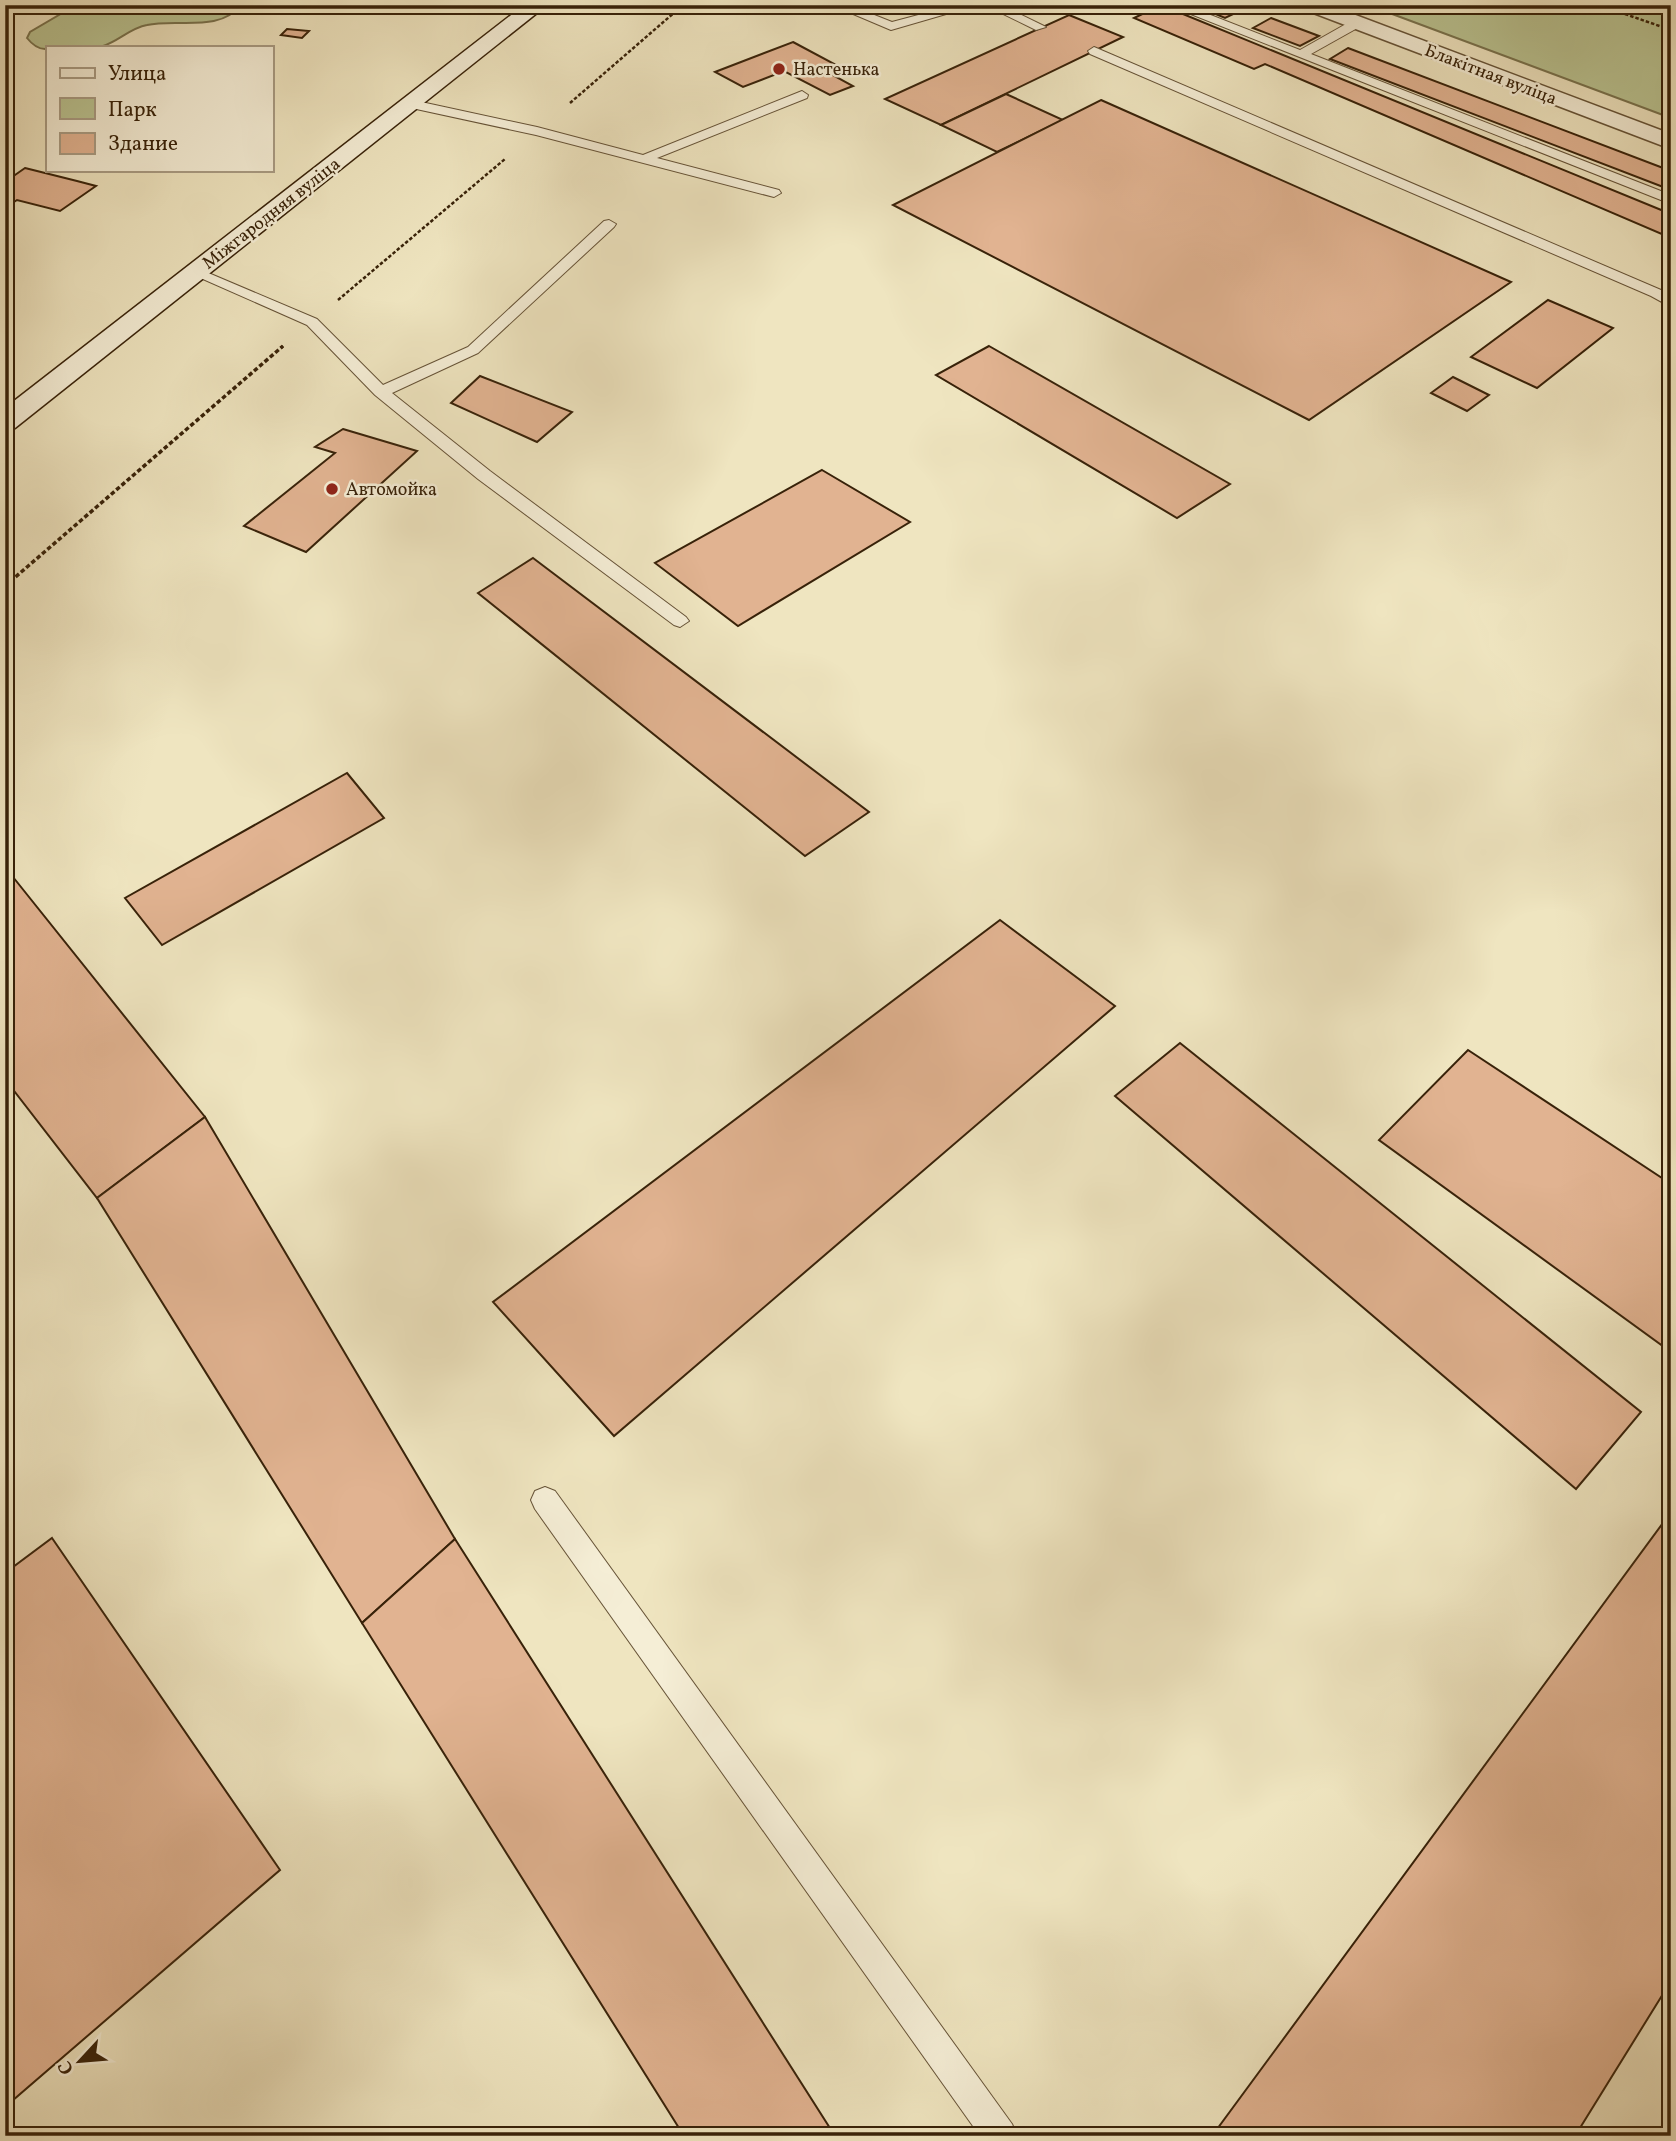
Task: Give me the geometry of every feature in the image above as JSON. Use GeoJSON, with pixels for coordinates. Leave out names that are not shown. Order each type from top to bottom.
{"type":"FeatureCollection","features":[{"type":"Feature","properties":{"kind":"main road","name":"Міжгародняя вуліца"},"geometry":{"type":"LineString","coordinates":[[5,422],[537,5]]}},
{"type":"Feature","properties":{"kind":"main road","name":"Блакітная вуліца"},"geometry":{"type":"LineString","coordinates":[[1310,5],[1671,142]]}},
{"type":"Feature","properties":{"kind":"lane"},"geometry":{"type":"LineString","coordinates":[[838,5],[891,26],[971,5]]}},
{"type":"Feature","properties":{"kind":"lane"},"geometry":{"type":"LineString","coordinates":[[991,5],[1040,27]]}},
{"type":"Feature","properties":{"kind":"lane"},"geometry":{"type":"LineString","coordinates":[[1174,5],[1671,200]]}},
{"type":"Feature","properties":{"kind":"lane"},"geometry":{"type":"LineString","coordinates":[[1300,55],[1357,23]]}},
{"type":"Feature","properties":{"kind":"lane"},"geometry":{"type":"LineString","coordinates":[[1094,51],[1656,293],[1671,303]]}},
{"type":"Feature","properties":{"kind":"lane"},"geometry":{"type":"LineString","coordinates":[[644,159],[802,95]]}},
{"type":"Feature","properties":{"kind":"lane"},"geometry":{"type":"LineString","coordinates":[[412,104],[537,131],[774,192]]}},
{"type":"Feature","properties":{"kind":"lane"},"geometry":{"type":"LineString","coordinates":[[381,392],[473,350],[609,224]]}},
{"type":"Feature","properties":{"kind":"lane"},"geometry":{"type":"LineString","coordinates":[[194,272],[312,322],[381,392],[484,475],[680,621]]}},
{"type":"Feature","properties":{"kind":"lane"},"geometry":{"type":"LineString","coordinates":[[545,1500],[1000,2136]]}},
{"type":"Feature","properties":{"kind":"path"},"geometry":{"type":"LineString","coordinates":[[5,586],[683,5]]}},
{"type":"Feature","properties":{"kind":"path"},"geometry":{"type":"LineString","coordinates":[[1599,5],[1671,30]]}},
{"type":"Feature","properties":{"kind":"green space"},"geometry":{"type":"Polygon","coordinates":[[[76,5],[241,5],[232,14],[221,19],[147,25],[102,46],[46,46],[46,49],[42,49],[27,38],[30,32],[76,5]]]}},
{"type":"Feature","properties":{"kind":"green space"},"geometry":{"type":"Polygon","coordinates":[[[1368,5],[1671,5],[1671,118],[1368,5]]]}},
{"type":"Feature","properties":{"kind":"building"},"geometry":{"type":"Polygon","coordinates":[[[1161,5],[1671,214],[1671,238],[1265,64],[1254,69],[1134,18],[1161,5]]]}},
{"type":"Feature","properties":{"kind":"building"},"geometry":{"type":"Polygon","coordinates":[[[1194,5],[1236,5],[1244,9],[1225,18],[1194,5]]]}},
{"type":"Feature","properties":{"kind":"building"},"geometry":{"type":"Polygon","coordinates":[[[1069,15],[1123,37],[941,125],[885,99],[1069,15]]]}},
{"type":"Feature","properties":{"kind":"building"},"geometry":{"type":"Polygon","coordinates":[[[1271,18],[1319,36],[1300,46],[1253,28],[1271,18]]]}},
{"type":"Feature","properties":{"kind":"building"},"geometry":{"type":"Polygon","coordinates":[[[287,29],[309,31],[302,38],[281,35],[287,29]]]}},
{"type":"Feature","properties":{"kind":"building","name":"Настенька"},"geometry":{"type":"Polygon","coordinates":[[[793,42],[840,67],[827,72],[853,86],[830,95],[784,71],[743,87],[715,72],[793,42]]]}},
{"type":"Feature","properties":{"kind":"building"},"geometry":{"type":"Polygon","coordinates":[[[1348,48],[1671,171],[1671,190],[1330,59],[1348,48]]]}},
{"type":"Feature","properties":{"kind":"building"},"geometry":{"type":"Polygon","coordinates":[[[1006,94],[1063,120],[997,152],[941,125],[1006,94]]]}},
{"type":"Feature","properties":{"kind":"building"},"geometry":{"type":"Polygon","coordinates":[[[1101,100],[1511,282],[1309,420],[893,205],[1101,100]]]}},
{"type":"Feature","properties":{"kind":"building"},"geometry":{"type":"Polygon","coordinates":[[[25,168],[96,186],[60,211],[17,200],[5,208],[5,182],[25,168]]]}},
{"type":"Feature","properties":{"kind":"building"},"geometry":{"type":"Polygon","coordinates":[[[1548,300],[1613,328],[1537,388],[1471,357],[1548,300]]]}},
{"type":"Feature","properties":{"kind":"building"},"geometry":{"type":"Polygon","coordinates":[[[989,346],[1230,484],[1177,518],[936,375],[989,346]]]}},
{"type":"Feature","properties":{"kind":"building"},"geometry":{"type":"Polygon","coordinates":[[[480,376],[572,412],[537,442],[451,403],[480,376]]]}},
{"type":"Feature","properties":{"kind":"building"},"geometry":{"type":"Polygon","coordinates":[[[1453,377],[1489,395],[1467,411],[1431,393],[1453,377]]]}},
{"type":"Feature","properties":{"kind":"building","name":"Автомойка"},"geometry":{"type":"Polygon","coordinates":[[[343,429],[417,451],[306,552],[244,526],[335,453],[315,447],[343,429]]]}},
{"type":"Feature","properties":{"kind":"building"},"geometry":{"type":"Polygon","coordinates":[[[822,470],[910,522],[738,626],[655,563],[822,470]]]}},
{"type":"Feature","properties":{"kind":"building"},"geometry":{"type":"Polygon","coordinates":[[[533,558],[869,812],[805,856],[478,593],[533,558]]]}},
{"type":"Feature","properties":{"kind":"building"},"geometry":{"type":"Polygon","coordinates":[[[347,773],[384,818],[162,945],[125,898],[347,773]]]}},
{"type":"Feature","properties":{"kind":"building"},"geometry":{"type":"Polygon","coordinates":[[[9,872],[205,1117],[97,1198],[11,1087],[5,1090],[5,874],[9,872]]]}},
{"type":"Feature","properties":{"kind":"building"},"geometry":{"type":"Polygon","coordinates":[[[1000,920],[1115,1006],[614,1436],[493,1302],[1000,920]]]}},
{"type":"Feature","properties":{"kind":"building"},"geometry":{"type":"Polygon","coordinates":[[[1180,1043],[1641,1412],[1576,1489],[1115,1096],[1180,1043]]]}},
{"type":"Feature","properties":{"kind":"building"},"geometry":{"type":"Polygon","coordinates":[[[1468,1050],[1671,1184],[1671,1352],[1379,1140],[1468,1050]]]}},
{"type":"Feature","properties":{"kind":"building"},"geometry":{"type":"Polygon","coordinates":[[[205,1117],[455,1539],[362,1623],[97,1198],[205,1117]]]}},
{"type":"Feature","properties":{"kind":"building"},"geometry":{"type":"Polygon","coordinates":[[[1671,1512],[1671,1981],[1575,2136],[1212,2136],[1671,1512]]]}},
{"type":"Feature","properties":{"kind":"building"},"geometry":{"type":"Polygon","coordinates":[[[52,1538],[280,1870],[5,2107],[5,1573],[52,1538]]]}},
{"type":"Feature","properties":{"kind":"building"},"geometry":{"type":"Polygon","coordinates":[[[455,1539],[835,2136],[684,2136],[362,1623],[455,1539]]]}},
{"type":"Feature","properties":{"kind":"place","name":"Настенька"},"geometry":{"type":"Point","coordinates":[779,69]}},
{"type":"Feature","properties":{"kind":"place","name":"Автомойка"},"geometry":{"type":"Point","coordinates":[332,489]}}]}
